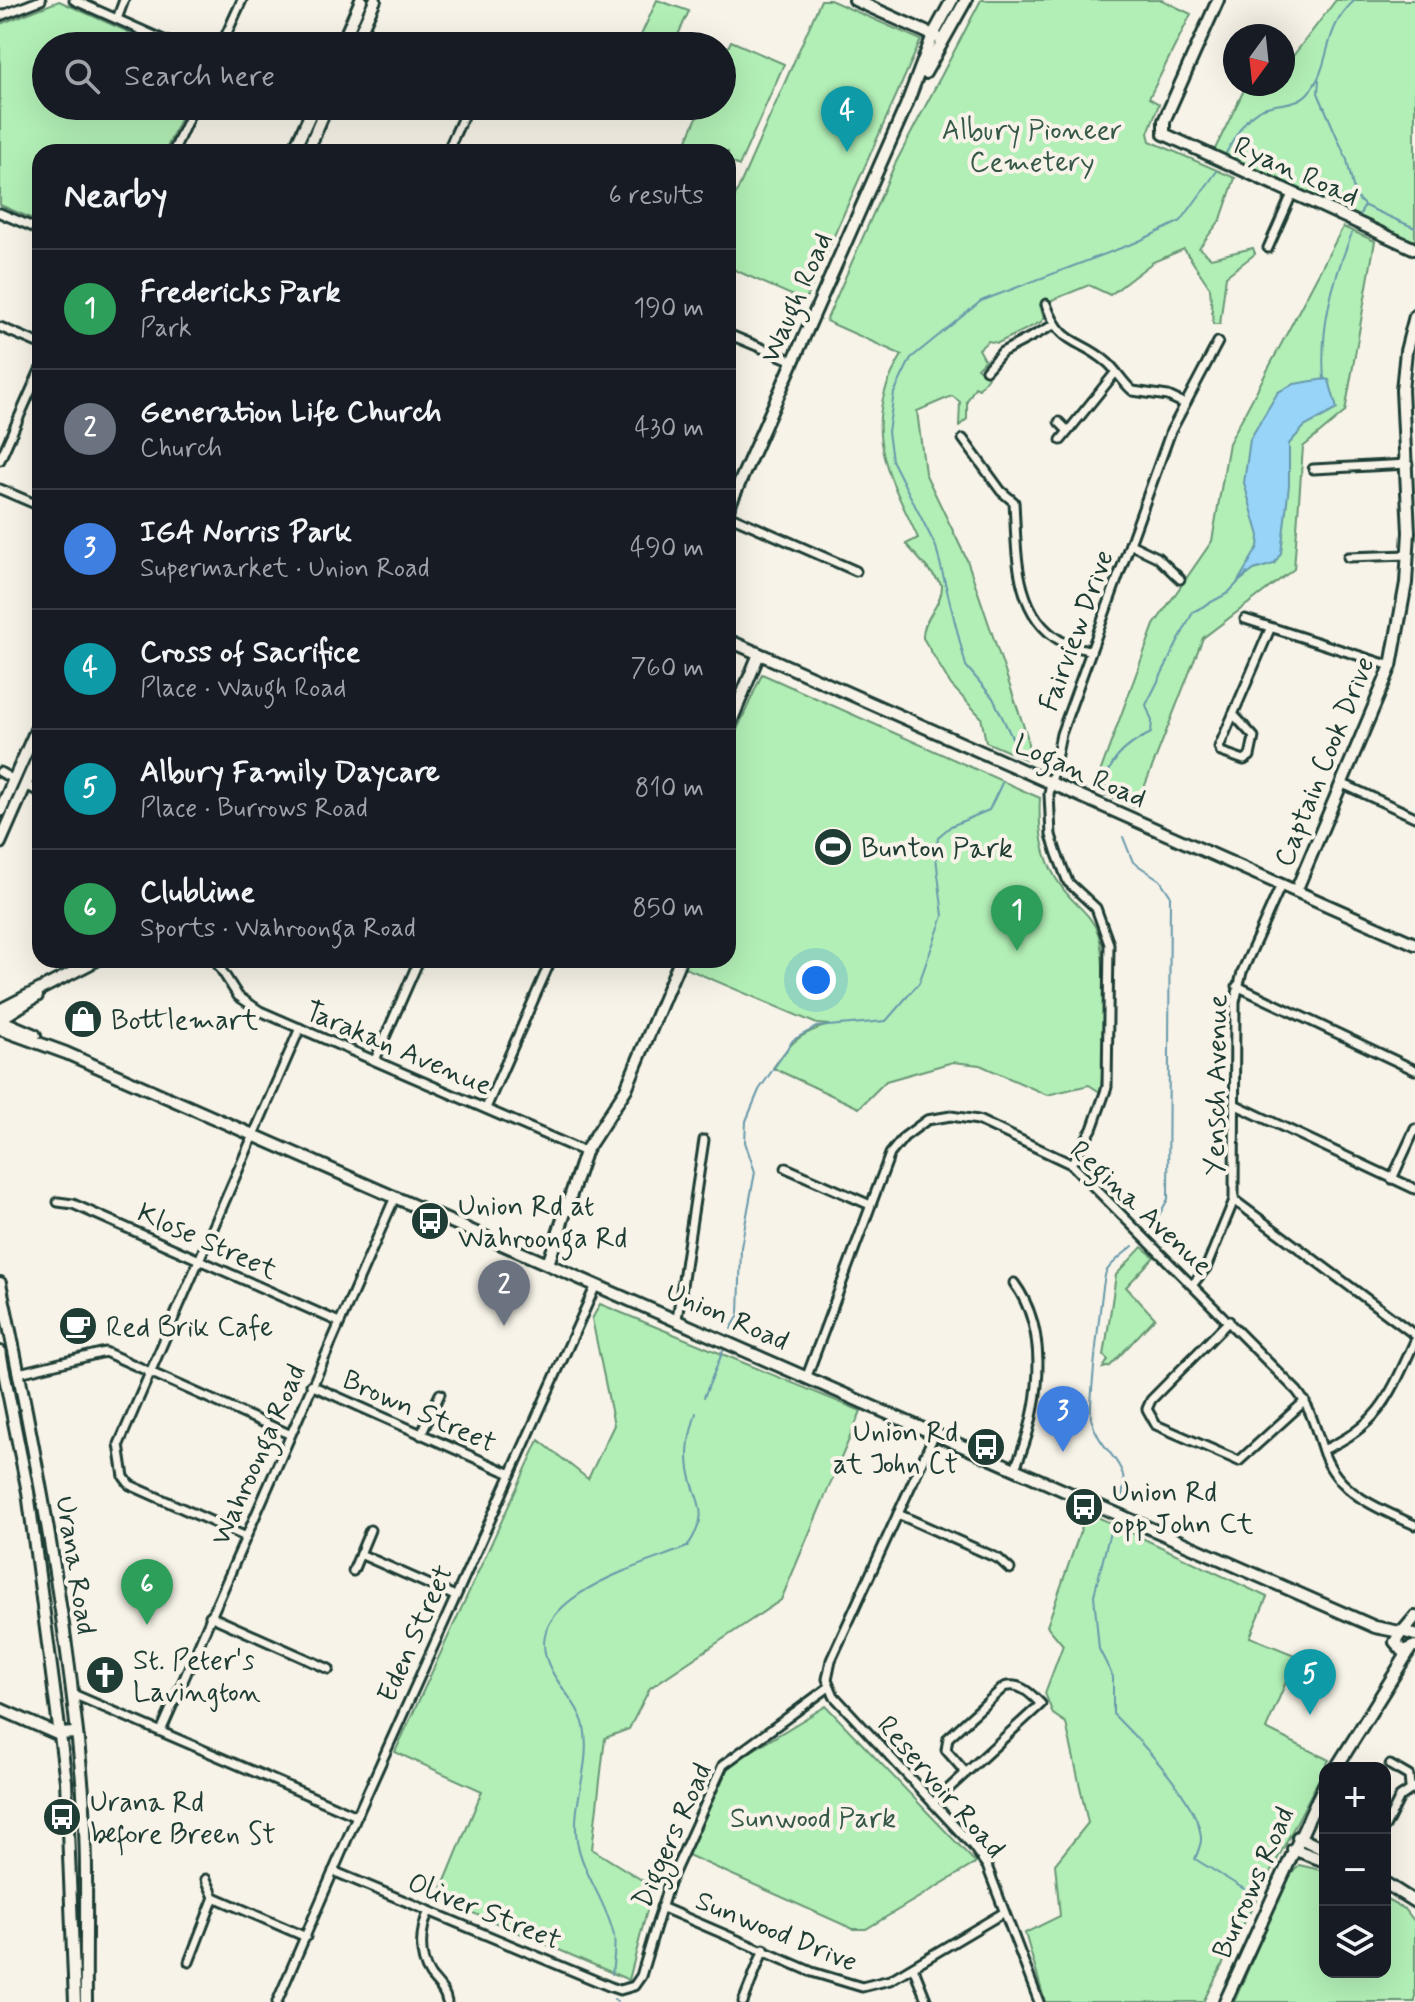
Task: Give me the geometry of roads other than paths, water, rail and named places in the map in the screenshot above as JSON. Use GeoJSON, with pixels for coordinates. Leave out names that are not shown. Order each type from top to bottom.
{"type":"FeatureCollection","features":[{"type":"Feature","properties":{"kind":"main road"},"geometry":{"type":"LineString","coordinates":[[347,32],[361,0]]}},
{"type":"Feature","properties":{"kind":"main road"},"geometry":{"type":"LineString","coordinates":[[360,32],[375,0]]}},
{"type":"Feature","properties":{"kind":"main road"},"geometry":{"type":"LineString","coordinates":[[855,0],[938,38]]}},
{"type":"Feature","properties":{"kind":"main road","name":"Waugh Road"},"geometry":{"type":"LineString","coordinates":[[736,493],[938,38],[952,0]]}},
{"type":"Feature","properties":{"kind":"main road","name":"Waugh Road"},"geometry":{"type":"LineString","coordinates":[[938,38],[966,0]]}},
{"type":"Feature","properties":{"kind":"main road"},"geometry":{"type":"LineString","coordinates":[[1207,22],[1209,0]]}},
{"type":"Feature","properties":{"kind":"main road"},"geometry":{"type":"LineString","coordinates":[[1207,22],[1218,0]]}},
{"type":"Feature","properties":{"kind":"main road","name":"Ryan Road"},"geometry":{"type":"LineString","coordinates":[[1207,22],[1164,121],[1163,131],[1170,139],[1415,249]]}},
{"type":"Feature","properties":{"kind":"main road"},"geometry":{"type":"LineString","coordinates":[[296,144],[307,120]]}},
{"type":"Feature","properties":{"kind":"main road"},"geometry":{"type":"LineString","coordinates":[[310,144],[321,120]]}},
{"type":"Feature","properties":{"kind":"main road","name":"Captain Cook Drive"},"geometry":{"type":"LineString","coordinates":[[1296,891],[1391,666],[1411,583],[1408,555],[1412,485],[1402,390],[1406,351],[1415,316]]}},
{"type":"Feature","properties":{"kind":"main road","name":"Logan Road"},"geometry":{"type":"LineString","coordinates":[[736,644],[1415,944]]}},
{"type":"Feature","properties":{"kind":"main road"},"geometry":{"type":"LineString","coordinates":[[736,710],[759,654]]}},
{"type":"Feature","properties":{"kind":"main road"},"geometry":{"type":"LineString","coordinates":[[0,811],[32,739]]}},
{"type":"Feature","properties":{"kind":"main road"},"geometry":{"type":"LineString","coordinates":[[0,843],[32,770]]}},
{"type":"Feature","properties":{"kind":"main road"},"geometry":{"type":"LineString","coordinates":[[0,1010],[45,990],[83,968]]}},
{"type":"Feature","properties":{"kind":"main road"},"geometry":{"type":"LineString","coordinates":[[548,1264],[585,1152],[626,1089],[677,968]]}},
{"type":"Feature","properties":{"kind":"main road"},"geometry":{"type":"LineString","coordinates":[[0,1020],[45,990]]}},
{"type":"Feature","properties":{"kind":"main road"},"geometry":{"type":"LineString","coordinates":[[20,1028],[21,1013],[27,1004]]}},
{"type":"Feature","properties":{"kind":"main road","name":"Union Road"},"geometry":{"type":"LineString","coordinates":[[0,1020],[60,1050]]}},
{"type":"Feature","properties":{"kind":"main road","name":"Union Road"},"geometry":{"type":"LineString","coordinates":[[0,1029],[60,1050],[1375,1627],[1406,1636],[1413,1649]]}},
{"type":"Feature","properties":{"kind":"main road","name":"Urana Road"},"geometry":{"type":"LineString","coordinates":[[0,1283],[19,1373],[73,1694],[84,1801],[86,2002]]}},
{"type":"Feature","properties":{"kind":"main road","name":"Urana Road"},"geometry":{"type":"LineString","coordinates":[[0,1352],[26,1479],[69,1811],[75,2002]]}},
{"type":"Feature","properties":{"kind":"main road"},"geometry":{"type":"LineString","coordinates":[[3,1378],[19,1373]]}},
{"type":"Feature","properties":{"kind":"main road"},"geometry":{"type":"LineString","coordinates":[[43,1602],[56,1587]]}},
{"type":"Feature","properties":{"kind":"main road"},"geometry":{"type":"LineString","coordinates":[[1340,1762],[1372,1714],[1415,1617]]}},
{"type":"Feature","properties":{"kind":"main road"},"geometry":{"type":"LineString","coordinates":[[1390,1677],[1413,1649]]}},
{"type":"Feature","properties":{"kind":"main road"},"geometry":{"type":"LineString","coordinates":[[0,1709],[57,1734],[76,1733]]}},
{"type":"Feature","properties":{"kind":"main road","name":"Burrows Road"},"geometry":{"type":"LineString","coordinates":[[1225,2002],[1319,1795]]}},
{"type":"Feature","properties":{"kind":"main road"},"geometry":{"type":"LineString","coordinates":[[1298,1837],[1319,1847]]}},
{"type":"Feature","properties":{"kind":"main road"},"geometry":{"type":"LineString","coordinates":[[1293,1849],[1319,1859]]}},
{"type":"Feature","properties":{"kind":"main road"},"geometry":{"type":"LineString","coordinates":[[1391,1887],[1415,1902]]}},
{"type":"Feature","properties":{"kind":"street"},"geometry":{"type":"LineString","coordinates":[[0,16],[41,0]]}},
{"type":"Feature","properties":{"kind":"street"},"geometry":{"type":"LineString","coordinates":[[74,0],[146,32]]}},
{"type":"Feature","properties":{"kind":"street"},"geometry":{"type":"LineString","coordinates":[[117,19],[124,0]]}},
{"type":"Feature","properties":{"kind":"street"},"geometry":{"type":"LineString","coordinates":[[227,32],[242,0]]}},
{"type":"Feature","properties":{"kind":"street"},"geometry":{"type":"LineString","coordinates":[[177,144],[188,120]]}},
{"type":"Feature","properties":{"kind":"street"},"geometry":{"type":"LineString","coordinates":[[451,144],[462,120]]}},
{"type":"Feature","properties":{"kind":"street"},"geometry":{"type":"LineString","coordinates":[[1268,248],[1292,194]]}},
{"type":"Feature","properties":{"kind":"street"},"geometry":{"type":"LineString","coordinates":[[0,213],[32,227]]}},
{"type":"Feature","properties":{"kind":"street"},"geometry":{"type":"LineString","coordinates":[[1046,304],[1054,325],[1065,337],[1110,365],[1133,391],[1144,396],[1168,396],[1183,403]]}},
{"type":"Feature","properties":{"kind":"street"},"geometry":{"type":"LineString","coordinates":[[986,370],[994,359],[1025,338],[1054,325]]}},
{"type":"Feature","properties":{"kind":"street"},"geometry":{"type":"LineString","coordinates":[[0,327],[32,341]]}},
{"type":"Feature","properties":{"kind":"street"},"geometry":{"type":"LineString","coordinates":[[736,337],[793,361]]}},
{"type":"Feature","properties":{"kind":"street","name":"Fairview Drive"},"geometry":{"type":"LineString","coordinates":[[1071,1164],[1092,1129],[1107,1087],[1109,944],[1096,908],[1068,882],[1057,854],[1049,819],[1051,783],[1061,734],[1183,403],[1218,342]]}},
{"type":"Feature","properties":{"kind":"street"},"geometry":{"type":"LineString","coordinates":[[987,349],[994,359]]}},
{"type":"Feature","properties":{"kind":"street"},"geometry":{"type":"LineString","coordinates":[[1061,440],[1115,373]]}},
{"type":"Feature","properties":{"kind":"street"},"geometry":{"type":"LineString","coordinates":[[0,460],[32,388]]}},
{"type":"Feature","properties":{"kind":"street"},"geometry":{"type":"LineString","coordinates":[[1402,390],[1415,390]]}},
{"type":"Feature","properties":{"kind":"street"},"geometry":{"type":"LineString","coordinates":[[1059,422],[1068,431]]}},
{"type":"Feature","properties":{"kind":"street"},"geometry":{"type":"LineString","coordinates":[[963,439],[1001,491],[1014,502],[1021,590],[1037,616],[1059,640],[1091,651]]}},
{"type":"Feature","properties":{"kind":"street"},"geometry":{"type":"LineString","coordinates":[[1313,469],[1408,464]]}},
{"type":"Feature","properties":{"kind":"street"},"geometry":{"type":"LineString","coordinates":[[0,489],[32,503]]}},
{"type":"Feature","properties":{"kind":"street"},"geometry":{"type":"LineString","coordinates":[[736,516],[856,571]]}},
{"type":"Feature","properties":{"kind":"street"},"geometry":{"type":"LineString","coordinates":[[1130,544],[1157,557],[1180,579]]}},
{"type":"Feature","properties":{"kind":"street"},"geometry":{"type":"LineString","coordinates":[[1348,557],[1408,555]]}},
{"type":"Feature","properties":{"kind":"street"},"geometry":{"type":"LineString","coordinates":[[1245,619],[1391,666]]}},
{"type":"Feature","properties":{"kind":"street"},"geometry":{"type":"LineString","coordinates":[[1233,714],[1254,737],[1250,756],[1244,760],[1221,752],[1219,747],[1233,714],[1270,629]]}},
{"type":"Feature","properties":{"kind":"street"},"geometry":{"type":"LineString","coordinates":[[0,772],[14,780]]}},
{"type":"Feature","properties":{"kind":"street"},"geometry":{"type":"LineString","coordinates":[[1343,784],[1415,817]]}},
{"type":"Feature","properties":{"kind":"street"},"geometry":{"type":"LineString","coordinates":[[25,785],[32,788]]}},
{"type":"Feature","properties":{"kind":"street","name":"Yensch Avenue"},"geometry":{"type":"LineString","coordinates":[[1193,1284],[1206,1268],[1234,1200],[1237,986],[1281,885]]}},
{"type":"Feature","properties":{"kind":"street","name":"Tarakan Avenue"},"geometry":{"type":"LineString","coordinates":[[221,968],[247,1004],[585,1152]]}},
{"type":"Feature","properties":{"kind":"street"},"geometry":{"type":"LineString","coordinates":[[375,1060],[415,968]]}},
{"type":"Feature","properties":{"kind":"street"},"geometry":{"type":"LineString","coordinates":[[486,1108],[547,968]]}},
{"type":"Feature","properties":{"kind":"street"},"geometry":{"type":"LineString","coordinates":[[1237,986],[1415,1070]]}},
{"type":"Feature","properties":{"kind":"street"},"geometry":{"type":"LineString","coordinates":[[244,1536],[127,1481],[119,1444],[300,1028]]}},
{"type":"Feature","properties":{"kind":"street"},"geometry":{"type":"LineString","coordinates":[[1234,1104],[1415,1189]]}},
{"type":"Feature","properties":{"kind":"street","name":"Regina Avenue"},"geometry":{"type":"LineString","coordinates":[[807,1376],[868,1204],[890,1154],[904,1137],[927,1120],[951,1116],[978,1120],[1071,1164],[1193,1284],[1305,1401],[1333,1471],[1350,1491],[1415,1525]]}},
{"type":"Feature","properties":{"kind":"street"},"geometry":{"type":"LineString","coordinates":[[1392,1179],[1415,1129]]}},
{"type":"Feature","properties":{"kind":"street"},"geometry":{"type":"LineString","coordinates":[[677,1319],[704,1140]]}},
{"type":"Feature","properties":{"kind":"street"},"geometry":{"type":"LineString","coordinates":[[786,1168],[868,1204]]}},
{"type":"Feature","properties":{"kind":"street","name":"Wahroonga Road"},"geometry":{"type":"LineString","coordinates":[[162,1729],[395,1197]]}},
{"type":"Feature","properties":{"kind":"street"},"geometry":{"type":"LineString","coordinates":[[1234,1200],[1415,1338],[1380,1412],[1363,1429],[1323,1450]]}},
{"type":"Feature","properties":{"kind":"street","name":"Klose Street"},"geometry":{"type":"LineString","coordinates":[[58,1202],[73,1204],[339,1322]]}},
{"type":"Feature","properties":{"kind":"street"},"geometry":{"type":"LineString","coordinates":[[1014,1283],[1031,1318],[1037,1365],[1032,1419],[1015,1468]]}},
{"type":"Feature","properties":{"kind":"street","name":"Eden Street"},"geometry":{"type":"LineString","coordinates":[[277,2002],[357,1816],[596,1285]]}},
{"type":"Feature","properties":{"kind":"street"},"geometry":{"type":"LineString","coordinates":[[1229,1321],[1151,1400],[1147,1409],[1156,1425],[1239,1461],[1305,1401]]}},
{"type":"Feature","properties":{"kind":"street"},"geometry":{"type":"LineString","coordinates":[[19,1373],[98,1352],[289,1434]]}},
{"type":"Feature","properties":{"kind":"street","name":"Brown Street"},"geometry":{"type":"LineString","coordinates":[[311,1385],[511,1474]]}},
{"type":"Feature","properties":{"kind":"street"},"geometry":{"type":"LineString","coordinates":[[421,1435],[440,1394]]}},
{"type":"Feature","properties":{"kind":"street"},"geometry":{"type":"LineString","coordinates":[[829,1687],[827,1679],[831,1660],[935,1433]]}},
{"type":"Feature","properties":{"kind":"street"},"geometry":{"type":"LineString","coordinates":[[898,1514],[999,1559],[1010,1569]]}},
{"type":"Feature","properties":{"kind":"street"},"geometry":{"type":"LineString","coordinates":[[353,1571],[370,1530]]}},
{"type":"Feature","properties":{"kind":"street"},"geometry":{"type":"LineString","coordinates":[[360,1554],[455,1596]]}},
{"type":"Feature","properties":{"kind":"street"},"geometry":{"type":"LineString","coordinates":[[210,1616],[329,1669]]}},
{"type":"Feature","properties":{"kind":"street"},"geometry":{"type":"LineString","coordinates":[[933,1803],[966,1773],[1041,1704],[1029,1692],[1010,1685],[970,1718],[946,1744],[946,1750],[966,1773]]}},
{"type":"Feature","properties":{"kind":"street","name":"Reservoir Road"},"geometry":{"type":"LineString","coordinates":[[829,1687],[987,1866],[1039,2002]]}},
{"type":"Feature","properties":{"kind":"street","name":"Diggers Road"},"geometry":{"type":"LineString","coordinates":[[620,1990],[638,1983],[661,1907],[723,1765],[829,1687]]}},
{"type":"Feature","properties":{"kind":"street"},"geometry":{"type":"LineString","coordinates":[[73,1694],[162,1729],[357,1816]]}},
{"type":"Feature","properties":{"kind":"street"},"geometry":{"type":"LineString","coordinates":[[1391,1766],[1409,1776],[1413,1787],[1400,1797],[1391,1815]]}},
{"type":"Feature","properties":{"kind":"street","name":"Oliver Street"},"geometry":{"type":"LineString","coordinates":[[333,1871],[620,1990]]}},
{"type":"Feature","properties":{"kind":"street"},"geometry":{"type":"LineString","coordinates":[[206,1879],[214,1897],[306,1937]]}},
{"type":"Feature","properties":{"kind":"street"},"geometry":{"type":"LineString","coordinates":[[189,1962],[214,1897]]}},
{"type":"Feature","properties":{"kind":"street","name":"Sunwood Drive"},"geometry":{"type":"LineString","coordinates":[[661,1907],[764,1949],[820,1976],[862,1987],[890,1980],[1003,1913]]}},
{"type":"Feature","properties":{"kind":"street"},"geometry":{"type":"LineString","coordinates":[[429,1911],[423,1927],[426,1967],[445,1993],[447,2002]]}},
{"type":"Feature","properties":{"kind":"street"},"geometry":{"type":"LineString","coordinates":[[743,2002],[764,1949]]}},
{"type":"Feature","properties":{"kind":"street"},"geometry":{"type":"LineString","coordinates":[[913,1967],[927,2002]]}},
{"type":"Feature","properties":{"kind":"water"},"geometry":{"type":"Polygon","coordinates":[[[1329,380],[1337,409],[1304,427],[1289,444],[1289,485],[1281,553],[1274,564],[1254,570],[1237,583],[1258,547],[1259,536],[1244,483],[1250,439],[1278,392],[1294,384],[1329,380]]]}},
{"type":"Feature","properties":{"kind":"waterway"},"geometry":{"type":"LineString","coordinates":[[1226,153],[1250,116],[1267,107],[1298,100],[1308,93],[1321,71],[1336,24],[1355,0]]}},
{"type":"Feature","properties":{"kind":"waterway"},"geometry":{"type":"LineString","coordinates":[[1319,80],[1318,93],[1347,160],[1355,196],[1364,205],[1359,217]]}},
{"type":"Feature","properties":{"kind":"waterway"},"geometry":{"type":"LineString","coordinates":[[1016,746],[993,698],[966,666],[936,547],[892,460],[888,432],[894,393],[911,358],[981,301],[1137,242],[1181,221],[1217,171]]}},
{"type":"Feature","properties":{"kind":"waterway"},"geometry":{"type":"LineString","coordinates":[[1365,206],[1415,228]]}},
{"type":"Feature","properties":{"kind":"waterway"},"geometry":{"type":"LineString","coordinates":[[1324,380],[1324,341],[1329,305],[1352,233]]}},
{"type":"Feature","properties":{"kind":"waterway"},"geometry":{"type":"LineString","coordinates":[[1105,796],[1112,765],[1124,750],[1151,733],[1152,721],[1146,705],[1193,612],[1228,593],[1247,573]]}},
{"type":"Feature","properties":{"kind":"waterway"},"geometry":{"type":"LineString","coordinates":[[731,1329],[739,1315],[741,1247],[755,1172],[745,1142],[746,1121],[759,1090],[793,1040],[816,1027],[886,1021],[919,983],[943,916],[936,857],[938,837],[951,826],[989,810],[1002,783]]}},
{"type":"Feature","properties":{"kind":"waterway"},"geometry":{"type":"LineString","coordinates":[[1123,837],[1133,862],[1160,880],[1170,895],[1168,1199],[1152,1228]]}},
{"type":"Feature","properties":{"kind":"waterway"},"geometry":{"type":"LineString","coordinates":[[1119,1504],[1123,1478],[1096,1431],[1091,1409],[1106,1272],[1133,1246]]}},
{"type":"Feature","properties":{"kind":"waterway"},"geometry":{"type":"LineString","coordinates":[[704,1397],[723,1351]]}},
{"type":"Feature","properties":{"kind":"waterway"},"geometry":{"type":"LineString","coordinates":[[612,1974],[613,1932],[577,1841],[577,1812],[586,1741],[584,1726],[577,1708],[549,1666],[545,1635],[554,1616],[572,1599],[594,1585],[687,1547],[701,1515],[688,1461],[696,1413]]}},
{"type":"Feature","properties":{"kind":"waterway"},"geometry":{"type":"LineString","coordinates":[[1113,1520],[1094,1595],[1099,1649],[1113,1677],[1113,1714],[1167,1773],[1192,1809],[1201,1841],[1195,1859],[1249,1892]]}},
{"type":"Feature","properties":{"kind":"waterway"},"geometry":{"type":"LineString","coordinates":[[614,1999],[617,2002]]}},
{"type":"Feature","properties":{"kind":"place","name":"Cross of Sacrifice"},"geometry":{"type":"Point","coordinates":[847,152]}},
{"type":"Feature","properties":{"kind":"place","name":"Bunton Park"},"geometry":{"type":"Point","coordinates":[833,847]}},
{"type":"Feature","properties":{"kind":"place","name":"Fredericks Park"},"geometry":{"type":"Point","coordinates":[1017,951]}},
{"type":"Feature","properties":{"kind":"place","name":"Bottlemart"},"geometry":{"type":"Point","coordinates":[83,1019]}},
{"type":"Feature","properties":{"kind":"place","name":"Union Rd at Wahroonga Rd"},"geometry":{"type":"Point","coordinates":[430,1221]}},
{"type":"Feature","properties":{"kind":"place","name":"Red Brik Cafe"},"geometry":{"type":"Point","coordinates":[78,1326]}},
{"type":"Feature","properties":{"kind":"place","name":"Generation Life Church"},"geometry":{"type":"Point","coordinates":[504,1326]}},
{"type":"Feature","properties":{"kind":"place","name":"Union Rd at John Ct"},"geometry":{"type":"Point","coordinates":[986,1447]}},
{"type":"Feature","properties":{"kind":"place","name":"IGA Norris Park"},"geometry":{"type":"Point","coordinates":[1063,1452]}},
{"type":"Feature","properties":{"kind":"place","name":"Union Rd opp John Ct"},"geometry":{"type":"Point","coordinates":[1084,1507]}},
{"type":"Feature","properties":{"kind":"place","name":"Clublime"},"geometry":{"type":"Point","coordinates":[147,1625]}},
{"type":"Feature","properties":{"kind":"place","name":"St. Peter's Lavington"},"geometry":{"type":"Point","coordinates":[105,1675]}},
{"type":"Feature","properties":{"kind":"place","name":"Albury Family Daycare"},"geometry":{"type":"Point","coordinates":[1310,1715]}},
{"type":"Feature","properties":{"kind":"place","name":"Urana Rd before Breen St"},"geometry":{"type":"Point","coordinates":[62,1817]}},
{"type":"Feature","properties":{"kind":"park label","name":"Albury Pioneer Cemetery"},"geometry":{"type":"Point","coordinates":[1032,145]}},
{"type":"Feature","properties":{"kind":"park label","name":"Sunwood Park"},"geometry":{"type":"Point","coordinates":[813,1817]}}]}
